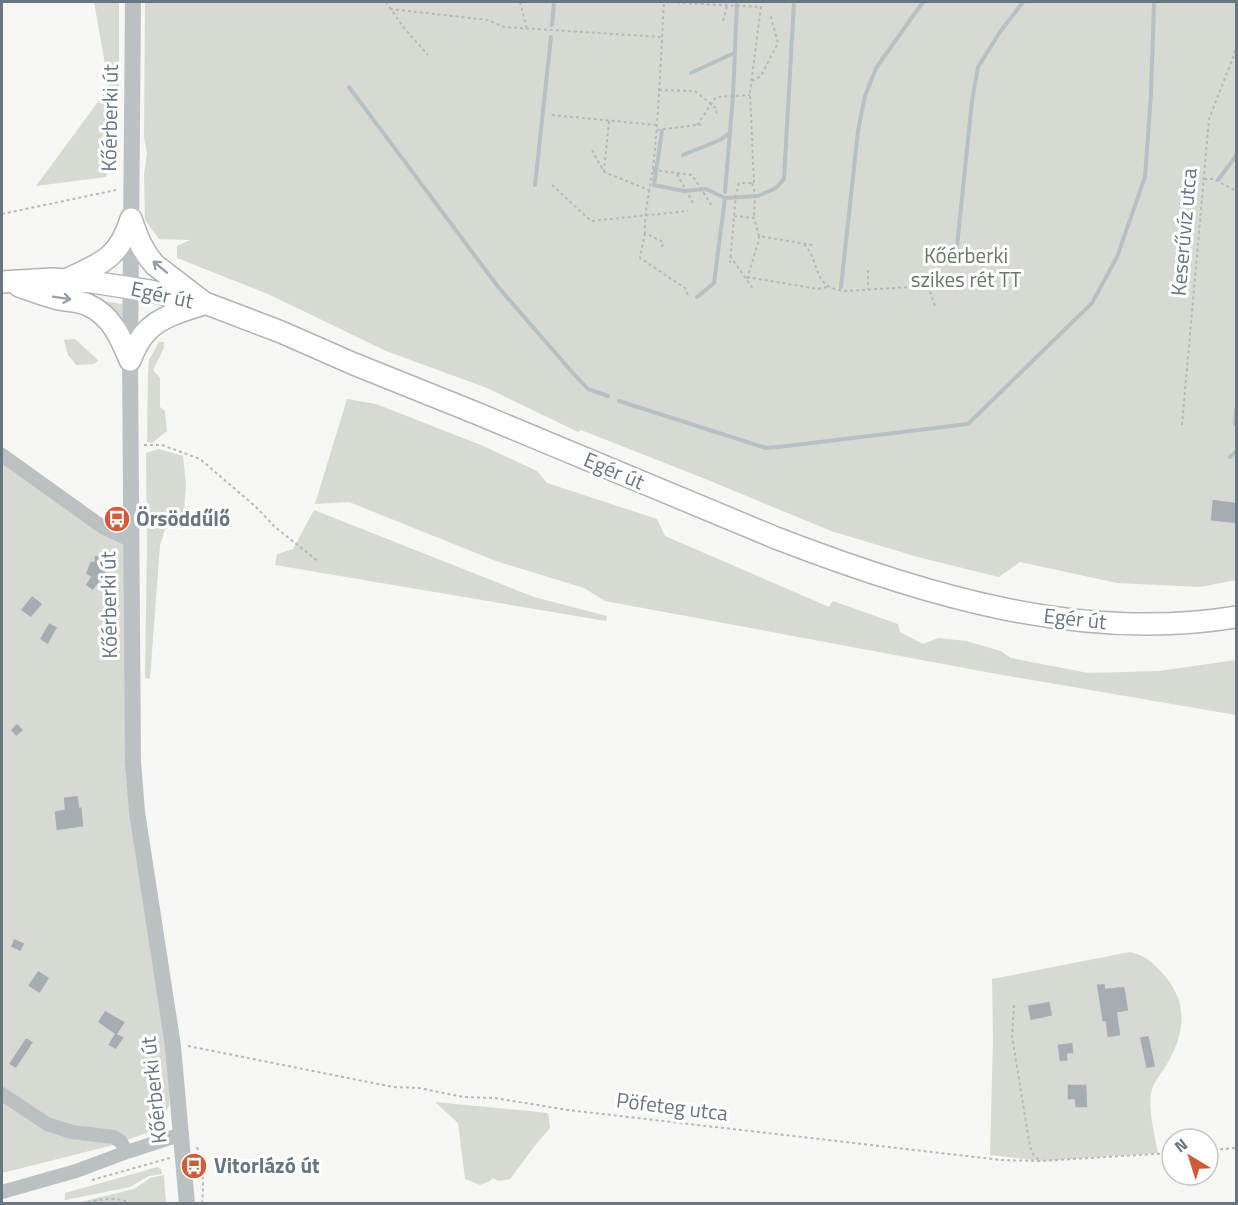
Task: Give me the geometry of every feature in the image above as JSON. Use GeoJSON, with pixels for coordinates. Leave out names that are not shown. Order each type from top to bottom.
{"type":"FeatureCollection","features":[{"type":"Feature","properties":{"kind":"main road"},"geometry":{"type":"LineString","coordinates":[[68,279],[95,267],[115,253],[131,219]]}},
{"type":"Feature","properties":{"kind":"main road"},"geometry":{"type":"LineString","coordinates":[[131,219],[140,243],[155,265],[205,303]]}},
{"type":"Feature","properties":{"kind":"main road","name":"Egér út"},"geometry":{"type":"LineString","coordinates":[[4,282],[68,279],[150,291],[205,303],[260,323],[776,538],[817,554],[942,595],[1006,609],[1090,622],[1190,623],[1236,617]]}},
{"type":"Feature","properties":{"kind":"main road"},"geometry":{"type":"LineString","coordinates":[[4,282],[56,298],[73,300],[88,305],[103,314],[115,328],[130,360]]}},
{"type":"Feature","properties":{"kind":"main road"},"geometry":{"type":"LineString","coordinates":[[130,360],[139,341],[149,328],[172,314],[205,303]]}},
{"type":"Feature","properties":{"kind":"street","name":"Kőérberki út"},"geometry":{"type":"LineString","coordinates":[[133,2],[130,360],[139,448],[130,540],[133,762],[137,812],[189,1137],[187,1203]]}},
{"type":"Feature","properties":{"kind":"street"},"geometry":{"type":"LineString","coordinates":[[2,454],[104,528],[130,540]]}},
{"type":"Feature","properties":{"kind":"street"},"geometry":{"type":"LineString","coordinates":[[2,1094],[47,1124],[72,1132],[114,1137],[121,1142],[127,1152]]}},
{"type":"Feature","properties":{"kind":"street"},"geometry":{"type":"LineString","coordinates":[[2,1192],[76,1171],[127,1152],[189,1137]]}},
{"type":"Feature","properties":{"kind":"path"},"geometry":{"type":"LineString","coordinates":[[386,2],[428,55]]}},
{"type":"Feature","properties":{"kind":"path"},"geometry":{"type":"LineString","coordinates":[[520,2],[527,29]]}},
{"type":"Feature","properties":{"kind":"path"},"geometry":{"type":"LineString","coordinates":[[688,295],[684,288],[640,258],[657,130],[664,2],[728,3],[761,7],[750,95],[754,183],[752,183],[755,193],[754,218],[759,240],[747,278]]}},
{"type":"Feature","properties":{"kind":"path"},"geometry":{"type":"LineString","coordinates":[[723,21],[728,3]]}},
{"type":"Feature","properties":{"kind":"path"},"geometry":{"type":"LineString","coordinates":[[390,9],[488,20],[504,27],[662,37]]}},
{"type":"Feature","properties":{"kind":"path"},"geometry":{"type":"LineString","coordinates":[[752,81],[761,76],[778,43],[770,14]]}},
{"type":"Feature","properties":{"kind":"path","name":"Keserűvíz utca"},"geometry":{"type":"LineString","coordinates":[[1182,425],[1209,119],[1236,45]]}},
{"type":"Feature","properties":{"kind":"path"},"geometry":{"type":"LineString","coordinates":[[659,90],[694,91],[717,110],[716,115]]}},
{"type":"Feature","properties":{"kind":"path"},"geometry":{"type":"LineString","coordinates":[[697,125],[716,97],[750,95]]}},
{"type":"Feature","properties":{"kind":"path"},"geometry":{"type":"LineString","coordinates":[[552,115],[657,125]]}},
{"type":"Feature","properties":{"kind":"path"},"geometry":{"type":"LineString","coordinates":[[604,172],[609,121]]}},
{"type":"Feature","properties":{"kind":"path"},"geometry":{"type":"LineString","coordinates":[[657,130],[704,124]]}},
{"type":"Feature","properties":{"kind":"path"},"geometry":{"type":"LineString","coordinates":[[592,150],[604,172],[649,190]]}},
{"type":"Feature","properties":{"kind":"path"},"geometry":{"type":"LineString","coordinates":[[653,170],[692,175],[712,206]]}},
{"type":"Feature","properties":{"kind":"path"},"geometry":{"type":"LineString","coordinates":[[676,173],[693,203]]}},
{"type":"Feature","properties":{"kind":"path"},"geometry":{"type":"LineString","coordinates":[[1204,179],[1214,178],[1236,191]]}},
{"type":"Feature","properties":{"kind":"path"},"geometry":{"type":"LineString","coordinates":[[730,263],[739,183],[752,183]]}},
{"type":"Feature","properties":{"kind":"path"},"geometry":{"type":"LineString","coordinates":[[552,185],[591,221],[688,212]]}},
{"type":"Feature","properties":{"kind":"path"},"geometry":{"type":"LineString","coordinates":[[2,214],[132,187]]}},
{"type":"Feature","properties":{"kind":"path"},"geometry":{"type":"LineString","coordinates":[[734,216],[754,218]]}},
{"type":"Feature","properties":{"kind":"path"},"geometry":{"type":"LineString","coordinates":[[645,233],[663,242],[662,247]]}},
{"type":"Feature","properties":{"kind":"path"},"geometry":{"type":"LineString","coordinates":[[759,236],[813,245]]}},
{"type":"Feature","properties":{"kind":"path"},"geometry":{"type":"LineString","coordinates":[[804,244],[809,250],[819,275],[829,287],[835,290],[927,286],[942,273]]}},
{"type":"Feature","properties":{"kind":"path"},"geometry":{"type":"LineString","coordinates":[[730,256],[754,290]]}},
{"type":"Feature","properties":{"kind":"path"},"geometry":{"type":"LineString","coordinates":[[868,270],[868,290]]}},
{"type":"Feature","properties":{"kind":"path"},"geometry":{"type":"LineString","coordinates":[[747,278],[818,289],[829,287]]}},
{"type":"Feature","properties":{"kind":"path"},"geometry":{"type":"LineString","coordinates":[[927,286],[935,306]]}},
{"type":"Feature","properties":{"kind":"path"},"geometry":{"type":"LineString","coordinates":[[139,448],[162,445],[200,459],[256,507],[275,527],[319,562]]}},
{"type":"Feature","properties":{"kind":"path"},"geometry":{"type":"LineString","coordinates":[[1014,1005],[1012,1036],[1030,1147],[1034,1156],[1041,1161]]}},
{"type":"Feature","properties":{"kind":"path","name":"Pöfeteg utca"},"geometry":{"type":"LineString","coordinates":[[173,1046],[184,1045],[393,1087],[419,1088],[463,1097],[495,1098],[568,1110],[1001,1160],[1041,1161],[1160,1154]]}},
{"type":"Feature","properties":{"kind":"path"},"geometry":{"type":"LineString","coordinates":[[189,1137],[202,1166],[204,1188],[202,1203]]}},
{"type":"Feature","properties":{"kind":"path"},"geometry":{"type":"LineString","coordinates":[[1220,1149],[1236,1148]]}},
{"type":"Feature","properties":{"kind":"path"},"geometry":{"type":"LineString","coordinates":[[82,1203],[124,1199],[131,1203]]}},
{"type":"Feature","properties":{"kind":"green space"},"geometry":{"type":"Polygon","coordinates":[[[94,2],[119,2],[119,118],[106,177],[36,186],[109,87],[94,2]]]}},
{"type":"Feature","properties":{"kind":"green space","name":"Kőérberki szikes rét TT"},"geometry":{"type":"Polygon","coordinates":[[[145,2],[1236,2],[1236,580],[1200,587],[1117,583],[1020,562],[999,577],[918,557],[831,531],[581,430],[578,432],[487,388],[386,351],[268,294],[177,258],[177,246],[190,240],[159,239],[145,220],[144,174],[147,153],[144,137],[145,2]]]}},
{"type":"Feature","properties":{"kind":"green space"},"geometry":{"type":"Polygon","coordinates":[[[97,300],[122,304],[122,325],[97,300]]]}},
{"type":"Feature","properties":{"kind":"green space"},"geometry":{"type":"Polygon","coordinates":[[[75,339],[98,361],[94,364],[76,365],[68,355],[64,340],[75,339]]]}},
{"type":"Feature","properties":{"kind":"green space"},"geometry":{"type":"Polygon","coordinates":[[[159,342],[164,342],[164,348],[153,370],[160,378],[160,407],[165,411],[167,431],[152,443],[147,442],[148,373],[149,360],[159,342]]]}},
{"type":"Feature","properties":{"kind":"green space"},"geometry":{"type":"Polygon","coordinates":[[[347,399],[376,404],[481,445],[537,471],[547,483],[657,519],[665,536],[829,607],[833,601],[898,624],[900,632],[923,644],[938,638],[966,641],[1001,651],[1011,658],[1088,673],[1159,671],[1236,660],[1236,715],[997,674],[605,601],[584,588],[496,561],[349,502],[315,504],[347,399]]]}},
{"type":"Feature","properties":{"kind":"green space"},"geometry":{"type":"Polygon","coordinates":[[[159,449],[183,456],[186,484],[183,524],[165,529],[160,545],[150,679],[145,678],[146,453],[159,449]]]}},
{"type":"Feature","properties":{"kind":"green space"},"geometry":{"type":"Polygon","coordinates":[[[2,455],[130,540],[132,708],[173,1046],[169,1106],[154,1130],[117,1144],[2,1173],[2,455]]]}},
{"type":"Feature","properties":{"kind":"green space"},"geometry":{"type":"Polygon","coordinates":[[[314,510],[534,597],[607,616],[606,621],[275,565],[277,554],[293,549],[314,510]]]}},
{"type":"Feature","properties":{"kind":"green space"},"geometry":{"type":"Polygon","coordinates":[[[1130,952],[1149,960],[1164,975],[1180,1004],[1181,1024],[1176,1046],[1155,1084],[1150,1099],[1158,1153],[1041,1161],[990,1155],[992,979],[1130,952]]]}},
{"type":"Feature","properties":{"kind":"green space"},"geometry":{"type":"Polygon","coordinates":[[[435,1102],[548,1113],[550,1128],[510,1179],[499,1181],[492,1178],[480,1185],[465,1179],[458,1123],[435,1102]]]}},
{"type":"Feature","properties":{"kind":"green space"},"geometry":{"type":"Polygon","coordinates":[[[158,1167],[162,1174],[149,1176],[130,1187],[65,1200],[65,1193],[158,1167]]]}},
{"type":"Feature","properties":{"kind":"green space"},"geometry":{"type":"Polygon","coordinates":[[[164,1175],[166,1203],[76,1203],[134,1189],[150,1178],[164,1175]]]}},
{"type":"Feature","properties":{"kind":"building"},"geometry":{"type":"Polygon","coordinates":[[[1212,499],[1236,502],[1236,524],[1210,521],[1212,499]]]}},
{"type":"Feature","properties":{"kind":"building"},"geometry":{"type":"Polygon","coordinates":[[[94,555],[111,556],[111,567],[93,591],[85,585],[90,577],[85,574],[90,561],[94,561],[94,555]]]}},
{"type":"Feature","properties":{"kind":"building"},"geometry":{"type":"Polygon","coordinates":[[[32,595],[43,604],[31,618],[20,610],[32,595]]]}},
{"type":"Feature","properties":{"kind":"building"},"geometry":{"type":"Polygon","coordinates":[[[49,622],[58,627],[48,645],[39,639],[49,622]]]}},
{"type":"Feature","properties":{"kind":"building"},"geometry":{"type":"Polygon","coordinates":[[[17,723],[24,730],[16,737],[10,730],[17,723]]]}},
{"type":"Feature","properties":{"kind":"building"},"geometry":{"type":"Polygon","coordinates":[[[78,795],[80,807],[82,806],[84,827],[56,831],[54,811],[64,809],[63,797],[78,795]]]}},
{"type":"Feature","properties":{"kind":"building"},"geometry":{"type":"Polygon","coordinates":[[[14,938],[25,943],[21,952],[10,947],[14,938]]]}},
{"type":"Feature","properties":{"kind":"building"},"geometry":{"type":"Polygon","coordinates":[[[38,970],[50,978],[40,994],[27,986],[38,970]]]}},
{"type":"Feature","properties":{"kind":"building"},"geometry":{"type":"Polygon","coordinates":[[[1105,983],[1106,988],[1125,986],[1129,1011],[1118,1013],[1121,1036],[1107,1038],[1105,1022],[1102,1022],[1096,984],[1105,983]]]}},
{"type":"Feature","properties":{"kind":"building"},"geometry":{"type":"Polygon","coordinates":[[[1050,1001],[1053,1016],[1030,1021],[1027,1005],[1050,1001]]]}},
{"type":"Feature","properties":{"kind":"building"},"geometry":{"type":"Polygon","coordinates":[[[105,1010],[126,1022],[118,1034],[125,1037],[116,1050],[107,1045],[114,1034],[97,1022],[105,1010]]]}},
{"type":"Feature","properties":{"kind":"building"},"geometry":{"type":"Polygon","coordinates":[[[1149,1035],[1156,1067],[1146,1069],[1139,1037],[1149,1035]]]}},
{"type":"Feature","properties":{"kind":"building"},"geometry":{"type":"Polygon","coordinates":[[[26,1037],[34,1042],[16,1069],[8,1064],[26,1037]]]}},
{"type":"Feature","properties":{"kind":"building"},"geometry":{"type":"Polygon","coordinates":[[[1073,1042],[1074,1054],[1068,1054],[1068,1061],[1059,1062],[1057,1044],[1073,1042]]]}},
{"type":"Feature","properties":{"kind":"building"},"geometry":{"type":"Polygon","coordinates":[[[1067,1084],[1087,1084],[1088,1108],[1075,1108],[1074,1100],[1067,1100],[1067,1084]]]}},
{"type":"Feature","properties":{"kind":"waterway"},"geometry":{"type":"LineString","coordinates":[[552,25],[554,2]]}},
{"type":"Feature","properties":{"kind":"waterway"},"geometry":{"type":"LineString","coordinates":[[725,192],[733,96],[737,2]]}},
{"type":"Feature","properties":{"kind":"waterway"},"geometry":{"type":"LineString","coordinates":[[662,131],[654,185],[684,191],[706,189],[725,198],[758,196],[776,188],[784,179],[794,2]]}},
{"type":"Feature","properties":{"kind":"waterway"},"geometry":{"type":"LineString","coordinates":[[841,287],[858,131],[865,96],[876,68],[923,2]]}},
{"type":"Feature","properties":{"kind":"waterway"},"geometry":{"type":"LineString","coordinates":[[956,256],[972,101],[978,67],[1000,32],[1023,2]]}},
{"type":"Feature","properties":{"kind":"waterway"},"geometry":{"type":"LineString","coordinates":[[619,401],[766,448],[968,424],[1092,303],[1117,257],[1145,177],[1154,2]]}},
{"type":"Feature","properties":{"kind":"waterway"},"geometry":{"type":"LineString","coordinates":[[535,185],[551,37]]}},
{"type":"Feature","properties":{"kind":"waterway"},"geometry":{"type":"LineString","coordinates":[[691,73],[734,53]]}},
{"type":"Feature","properties":{"kind":"waterway"},"geometry":{"type":"LineString","coordinates":[[349,87],[499,288],[588,389],[608,396]]}},
{"type":"Feature","properties":{"kind":"waterway"},"geometry":{"type":"LineString","coordinates":[[683,155],[720,140],[730,133]]}},
{"type":"Feature","properties":{"kind":"waterway"},"geometry":{"type":"LineString","coordinates":[[1218,180],[1236,156]]}},
{"type":"Feature","properties":{"kind":"waterway"},"geometry":{"type":"LineString","coordinates":[[697,297],[714,283],[725,198]]}},
{"type":"Feature","properties":{"kind":"waterway"},"geometry":{"type":"LineString","coordinates":[[1235,424],[1236,410]]}},
{"type":"Feature","properties":{"kind":"waterway"},"geometry":{"type":"LineString","coordinates":[[1230,457],[1236,452]]}},
{"type":"Feature","properties":{"kind":"place","name":"Örsöddűlő"},"geometry":{"type":"Point","coordinates":[117,519]}},
{"type":"Feature","properties":{"kind":"place","name":"Vitorlázó út"},"geometry":{"type":"Point","coordinates":[194,1166]}}]}
